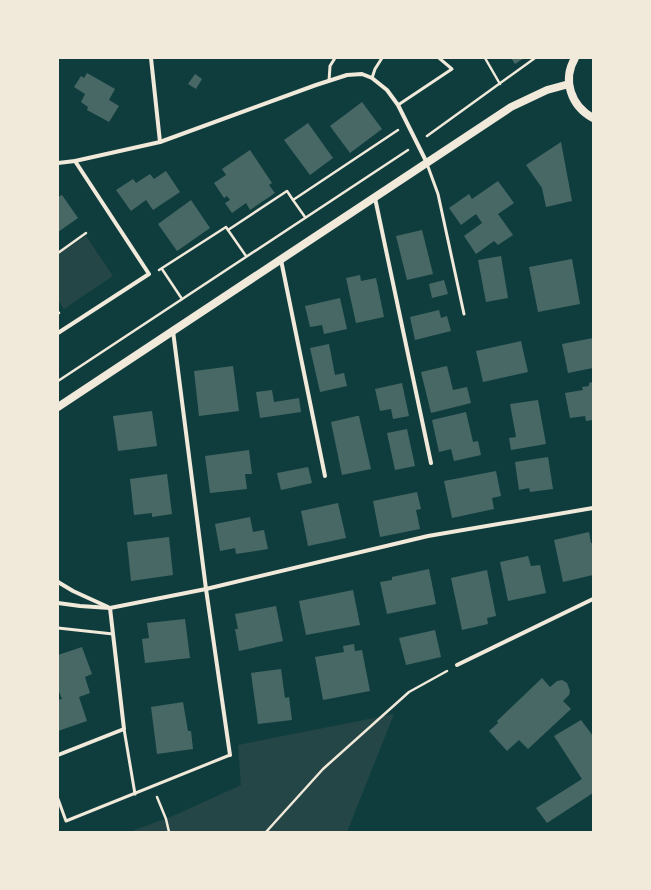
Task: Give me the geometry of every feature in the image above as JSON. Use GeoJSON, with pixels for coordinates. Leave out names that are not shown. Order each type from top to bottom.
{"type":"FeatureCollection","features":[{"type":"Feature","properties":{"kind":"main road"},"geometry":{"type":"LineString","coordinates":[[575,58],[569,71],[569,84],[572,98],[580,109],[593,118]]}},
{"type":"Feature","properties":{"kind":"main road"},"geometry":{"type":"LineString","coordinates":[[58,407],[511,107],[547,90],[569,84]]}},
{"type":"Feature","properties":{"kind":"street"},"geometry":{"type":"LineString","coordinates":[[151,58],[160,142]]}},
{"type":"Feature","properties":{"kind":"street"},"geometry":{"type":"LineString","coordinates":[[58,163],[160,142],[347,75],[362,74],[372,78],[387,90],[398,105],[427,164]]}},
{"type":"Feature","properties":{"kind":"street"},"geometry":{"type":"LineString","coordinates":[[58,333],[149,274],[75,160]]}},
{"type":"Feature","properties":{"kind":"street"},"geometry":{"type":"LineString","coordinates":[[375,198],[431,464]]}},
{"type":"Feature","properties":{"kind":"street"},"geometry":{"type":"LineString","coordinates":[[281,259],[325,476]]}},
{"type":"Feature","properties":{"kind":"street"},"geometry":{"type":"LineString","coordinates":[[173,331],[206,588],[230,755]]}},
{"type":"Feature","properties":{"kind":"street"},"geometry":{"type":"LineString","coordinates":[[58,603],[110,608],[122,604],[206,588],[428,536],[593,508]]}},
{"type":"Feature","properties":{"kind":"street"},"geometry":{"type":"LineString","coordinates":[[58,582],[73,591],[110,608]]}},
{"type":"Feature","properties":{"kind":"street"},"geometry":{"type":"LineString","coordinates":[[457,665],[593,599]]}},
{"type":"Feature","properties":{"kind":"street"},"geometry":{"type":"LineString","coordinates":[[58,755],[124,729],[110,608]]}},
{"type":"Feature","properties":{"kind":"lane"},"geometry":{"type":"LineString","coordinates":[[330,81],[330,66],[335,58]]}},
{"type":"Feature","properties":{"kind":"lane"},"geometry":{"type":"LineString","coordinates":[[372,78],[375,69],[382,58]]}},
{"type":"Feature","properties":{"kind":"lane"},"geometry":{"type":"LineString","coordinates":[[398,105],[452,69],[438,58]]}},
{"type":"Feature","properties":{"kind":"lane"},"geometry":{"type":"LineString","coordinates":[[427,164],[438,194],[464,314]]}},
{"type":"Feature","properties":{"kind":"lane"},"geometry":{"type":"LineString","coordinates":[[58,628],[113,634]]}},
{"type":"Feature","properties":{"kind":"lane"},"geometry":{"type":"LineString","coordinates":[[124,729],[135,794]]}},
{"type":"Feature","properties":{"kind":"lane"},"geometry":{"type":"LineString","coordinates":[[58,799],[66,821],[230,755]]}},
{"type":"Feature","properties":{"kind":"path"},"geometry":{"type":"LineString","coordinates":[[485,58],[500,84]]}},
{"type":"Feature","properties":{"kind":"path"},"geometry":{"type":"LineString","coordinates":[[58,381],[417,143],[535,58]]}},
{"type":"Feature","properties":{"kind":"path"},"geometry":{"type":"LineString","coordinates":[[293,200],[407,124]]}},
{"type":"Feature","properties":{"kind":"path"},"geometry":{"type":"LineString","coordinates":[[228,230],[287,191],[305,217]]}},
{"type":"Feature","properties":{"kind":"path"},"geometry":{"type":"LineString","coordinates":[[149,274],[162,269],[226,227],[246,256]]}},
{"type":"Feature","properties":{"kind":"path"},"geometry":{"type":"LineString","coordinates":[[58,253],[86,233]]}},
{"type":"Feature","properties":{"kind":"path"},"geometry":{"type":"LineString","coordinates":[[162,269],[182,299]]}},
{"type":"Feature","properties":{"kind":"path"},"geometry":{"type":"LineString","coordinates":[[266,832],[323,769],[409,692],[457,665]]}},
{"type":"Feature","properties":{"kind":"path"},"geometry":{"type":"LineString","coordinates":[[153,787],[166,819],[169,832]]}},
{"type":"Feature","properties":{"kind":"shaded area"},"geometry":{"type":"Polygon","coordinates":[[[86,236],[113,276],[64,309],[58,300],[58,254],[86,236]]]}},
{"type":"Feature","properties":{"kind":"shaded area"},"geometry":{"type":"Polygon","coordinates":[[[394,714],[347,832],[129,832],[173,816],[241,785],[238,745],[394,714]]]}},
{"type":"Feature","properties":{"kind":"building"},"geometry":{"type":"Polygon","coordinates":[[[511,58],[524,58],[515,64],[511,58]]]}},
{"type":"Feature","properties":{"kind":"building"},"geometry":{"type":"Polygon","coordinates":[[[87,73],[115,89],[109,100],[119,106],[109,122],[87,110],[88,107],[81,102],[85,94],[74,87],[81,76],[84,78],[87,73]]]}},
{"type":"Feature","properties":{"kind":"building"},"geometry":{"type":"Polygon","coordinates":[[[195,74],[202,79],[196,89],[188,84],[195,74]]]}},
{"type":"Feature","properties":{"kind":"building"},"geometry":{"type":"Polygon","coordinates":[[[362,102],[382,129],[350,153],[330,126],[362,102]]]}},
{"type":"Feature","properties":{"kind":"building"},"geometry":{"type":"Polygon","coordinates":[[[308,123],[333,158],[310,175],[284,140],[308,123]]]}},
{"type":"Feature","properties":{"kind":"building"},"geometry":{"type":"Polygon","coordinates":[[[561,142],[572,201],[546,207],[542,188],[526,165],[561,142]]]}},
{"type":"Feature","properties":{"kind":"building"},"geometry":{"type":"Polygon","coordinates":[[[250,150],[272,183],[269,185],[275,193],[250,210],[246,203],[232,213],[225,203],[230,200],[227,196],[224,198],[214,183],[226,175],[222,169],[250,150]]]}},
{"type":"Feature","properties":{"kind":"building"},"geometry":{"type":"Polygon","coordinates":[[[166,171],[180,192],[153,210],[146,200],[131,211],[116,190],[133,179],[136,183],[150,174],[154,179],[166,171]]]}},
{"type":"Feature","properties":{"kind":"building"},"geometry":{"type":"Polygon","coordinates":[[[498,181],[514,203],[498,214],[513,235],[498,245],[494,241],[476,254],[464,236],[482,223],[476,214],[461,225],[449,208],[469,194],[472,199],[498,181]]]}},
{"type":"Feature","properties":{"kind":"building"},"geometry":{"type":"Polygon","coordinates":[[[62,195],[78,218],[58,232],[58,197],[62,195]]]}},
{"type":"Feature","properties":{"kind":"building"},"geometry":{"type":"Polygon","coordinates":[[[191,200],[210,228],[177,251],[158,224],[191,200]]]}},
{"type":"Feature","properties":{"kind":"building"},"geometry":{"type":"Polygon","coordinates":[[[422,230],[433,274],[407,280],[396,236],[422,230]]]}},
{"type":"Feature","properties":{"kind":"building"},"geometry":{"type":"Polygon","coordinates":[[[501,256],[508,298],[486,302],[478,260],[501,256]]]}},
{"type":"Feature","properties":{"kind":"building"},"geometry":{"type":"Polygon","coordinates":[[[572,259],[580,304],[538,312],[529,267],[572,259]]]}},
{"type":"Feature","properties":{"kind":"building"},"geometry":{"type":"Polygon","coordinates":[[[360,275],[361,281],[376,278],[384,317],[356,323],[346,278],[360,275]]]}},
{"type":"Feature","properties":{"kind":"building"},"geometry":{"type":"Polygon","coordinates":[[[444,280],[448,294],[432,298],[429,284],[444,280]]]}},
{"type":"Feature","properties":{"kind":"building"},"geometry":{"type":"Polygon","coordinates":[[[340,298],[347,329],[324,334],[322,325],[310,327],[305,306],[340,298]]]}},
{"type":"Feature","properties":{"kind":"building"},"geometry":{"type":"Polygon","coordinates":[[[439,310],[441,318],[447,316],[451,331],[415,340],[410,317],[439,310]]]}},
{"type":"Feature","properties":{"kind":"building"},"geometry":{"type":"Polygon","coordinates":[[[593,338],[593,368],[568,373],[562,344],[593,338]]]}},
{"type":"Feature","properties":{"kind":"building"},"geometry":{"type":"Polygon","coordinates":[[[521,341],[528,372],[483,382],[476,351],[521,341]]]}},
{"type":"Feature","properties":{"kind":"building"},"geometry":{"type":"Polygon","coordinates":[[[329,344],[335,375],[344,373],[347,386],[320,392],[310,348],[329,344]]]}},
{"type":"Feature","properties":{"kind":"building"},"geometry":{"type":"Polygon","coordinates":[[[233,366],[239,411],[199,416],[194,371],[233,366]]]}},
{"type":"Feature","properties":{"kind":"building"},"geometry":{"type":"Polygon","coordinates":[[[447,366],[453,390],[467,387],[471,403],[431,413],[421,372],[447,366]]]}},
{"type":"Feature","properties":{"kind":"building"},"geometry":{"type":"Polygon","coordinates":[[[593,382],[593,420],[586,421],[585,416],[570,418],[565,393],[583,390],[582,387],[589,386],[589,383],[593,382]]]}},
{"type":"Feature","properties":{"kind":"building"},"geometry":{"type":"Polygon","coordinates":[[[402,383],[409,416],[393,419],[391,409],[380,411],[375,389],[402,383]]]}},
{"type":"Feature","properties":{"kind":"building"},"geometry":{"type":"Polygon","coordinates":[[[272,390],[274,402],[299,398],[301,412],[260,418],[256,392],[272,390]]]}},
{"type":"Feature","properties":{"kind":"building"},"geometry":{"type":"Polygon","coordinates":[[[538,400],[546,444],[511,450],[509,438],[516,437],[510,404],[538,400]]]}},
{"type":"Feature","properties":{"kind":"building"},"geometry":{"type":"Polygon","coordinates":[[[152,411],[157,446],[118,451],[113,416],[152,411]]]}},
{"type":"Feature","properties":{"kind":"building"},"geometry":{"type":"Polygon","coordinates":[[[466,412],[473,442],[478,441],[481,455],[454,461],[451,449],[439,452],[432,420],[466,412]]]}},
{"type":"Feature","properties":{"kind":"building"},"geometry":{"type":"Polygon","coordinates":[[[359,416],[371,469],[342,475],[331,422],[359,416]]]}},
{"type":"Feature","properties":{"kind":"building"},"geometry":{"type":"Polygon","coordinates":[[[407,429],[415,466],[395,470],[387,433],[407,429]]]}},
{"type":"Feature","properties":{"kind":"building"},"geometry":{"type":"Polygon","coordinates":[[[249,450],[252,474],[245,474],[247,489],[210,493],[205,456],[249,450]]]}},
{"type":"Feature","properties":{"kind":"building"},"geometry":{"type":"Polygon","coordinates":[[[548,457],[553,489],[530,492],[529,488],[519,490],[515,462],[548,457]]]}},
{"type":"Feature","properties":{"kind":"building"},"geometry":{"type":"Polygon","coordinates":[[[308,467],[312,483],[281,490],[277,473],[308,467]]]}},
{"type":"Feature","properties":{"kind":"building"},"geometry":{"type":"Polygon","coordinates":[[[496,471],[501,496],[492,498],[494,509],[452,518],[444,481],[496,471]]]}},
{"type":"Feature","properties":{"kind":"building"},"geometry":{"type":"Polygon","coordinates":[[[167,474],[172,514],[152,517],[152,513],[134,515],[130,479],[167,474]]]}},
{"type":"Feature","properties":{"kind":"building"},"geometry":{"type":"Polygon","coordinates":[[[417,492],[421,509],[416,510],[420,529],[380,537],[373,501],[417,492]]]}},
{"type":"Feature","properties":{"kind":"building"},"geometry":{"type":"Polygon","coordinates":[[[338,503],[346,538],[308,546],[301,511],[338,503]]]}},
{"type":"Feature","properties":{"kind":"building"},"geometry":{"type":"Polygon","coordinates":[[[250,517],[253,532],[264,530],[268,549],[236,554],[235,548],[220,551],[215,524],[250,517]]]}},
{"type":"Feature","properties":{"kind":"building"},"geometry":{"type":"Polygon","coordinates":[[[589,532],[591,543],[593,543],[593,575],[563,582],[554,540],[589,532]]]}},
{"type":"Feature","properties":{"kind":"building"},"geometry":{"type":"Polygon","coordinates":[[[169,537],[173,575],[131,581],[127,542],[169,537]]]}},
{"type":"Feature","properties":{"kind":"building"},"geometry":{"type":"Polygon","coordinates":[[[528,556],[531,566],[540,565],[546,593],[508,601],[500,562],[528,556]]]}},
{"type":"Feature","properties":{"kind":"building"},"geometry":{"type":"Polygon","coordinates":[[[429,569],[436,604],[387,614],[380,582],[392,580],[392,577],[429,569]]]}},
{"type":"Feature","properties":{"kind":"building"},"geometry":{"type":"Polygon","coordinates":[[[487,570],[496,616],[487,618],[488,624],[462,630],[451,578],[487,570]]]}},
{"type":"Feature","properties":{"kind":"building"},"geometry":{"type":"Polygon","coordinates":[[[353,590],[360,625],[306,635],[299,601],[353,590]]]}},
{"type":"Feature","properties":{"kind":"building"},"geometry":{"type":"Polygon","coordinates":[[[276,606],[283,641],[239,651],[235,629],[238,629],[235,614],[276,606]]]}},
{"type":"Feature","properties":{"kind":"building"},"geometry":{"type":"Polygon","coordinates":[[[185,619],[190,658],[145,663],[142,639],[149,638],[147,623],[185,619]]]}},
{"type":"Feature","properties":{"kind":"building"},"geometry":{"type":"Polygon","coordinates":[[[435,630],[441,657],[406,665],[399,638],[435,630]]]}},
{"type":"Feature","properties":{"kind":"building"},"geometry":{"type":"Polygon","coordinates":[[[354,644],[355,651],[362,650],[370,691],[323,700],[315,657],[344,652],[343,646],[354,644]]]}},
{"type":"Feature","properties":{"kind":"building"},"geometry":{"type":"Polygon","coordinates":[[[82,647],[92,674],[85,677],[90,693],[79,697],[87,721],[58,731],[58,700],[62,699],[58,689],[58,655],[82,647]]]}},
{"type":"Feature","properties":{"kind":"building"},"geometry":{"type":"Polygon","coordinates":[[[281,669],[285,698],[289,697],[292,720],[258,724],[251,673],[281,669]]]}},
{"type":"Feature","properties":{"kind":"building"},"geometry":{"type":"Polygon","coordinates":[[[542,678],[550,687],[557,681],[562,680],[567,683],[570,691],[569,695],[563,701],[571,709],[528,749],[519,740],[507,751],[489,731],[498,723],[497,721],[542,678]]]}},
{"type":"Feature","properties":{"kind":"building"},"geometry":{"type":"Polygon","coordinates":[[[183,702],[188,731],[191,731],[193,749],[157,754],[151,707],[183,702]]]}},
{"type":"Feature","properties":{"kind":"building"},"geometry":{"type":"Polygon","coordinates":[[[581,720],[593,736],[593,793],[547,823],[536,808],[582,779],[554,736],[581,720]]]}}]}
